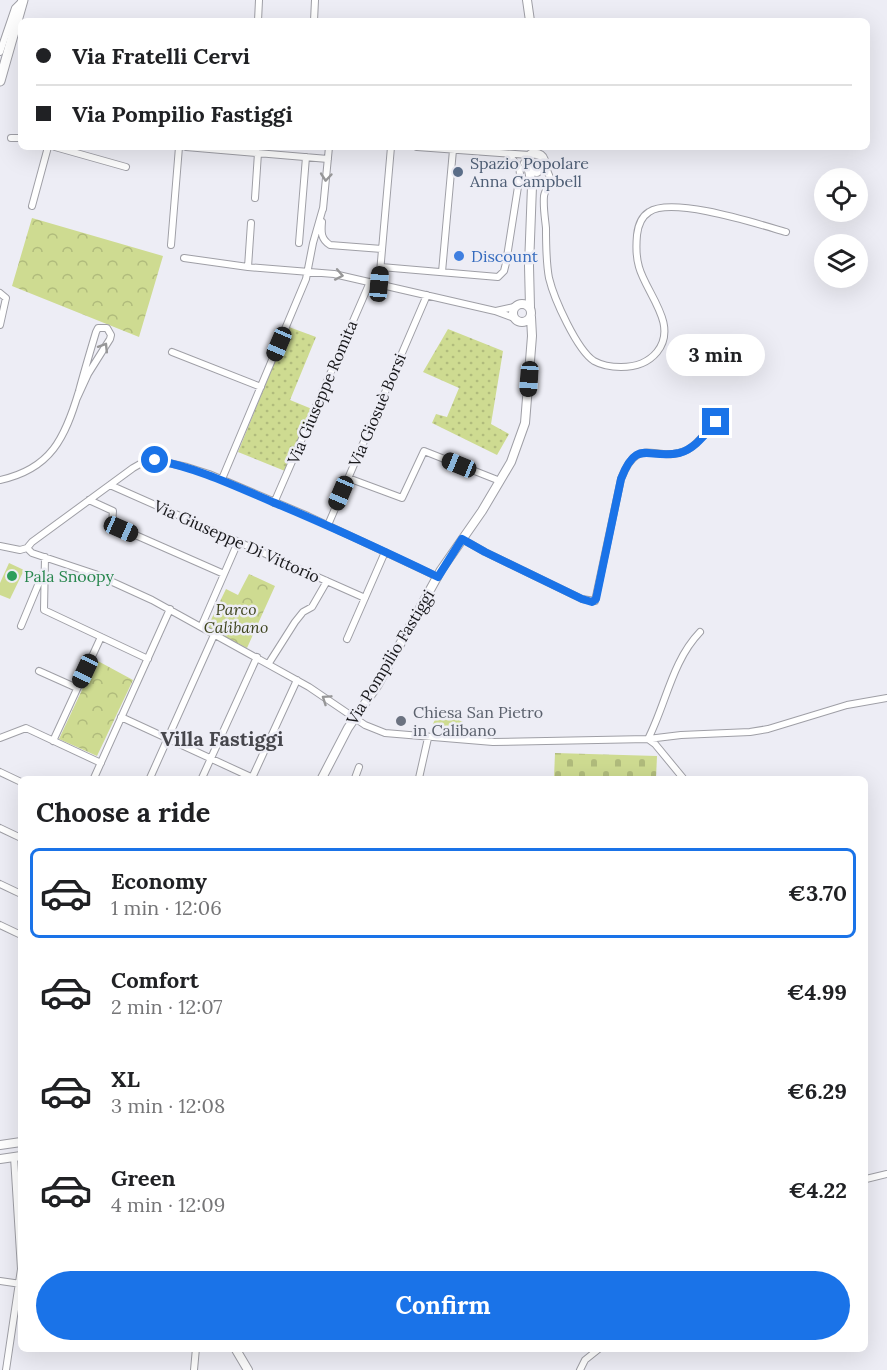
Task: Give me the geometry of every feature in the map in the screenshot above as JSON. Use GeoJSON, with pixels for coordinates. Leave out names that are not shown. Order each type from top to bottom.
{"type":"FeatureCollection","features":[{"type":"Feature","properties":{"kind":"main road"},"geometry":{"type":"LineString","coordinates":[[0,81],[23,0]]}},
{"type":"Feature","properties":{"kind":"street"},"geometry":{"type":"LineString","coordinates":[[0,52],[15,8],[23,0]]}},
{"type":"Feature","properties":{"kind":"street"},"geometry":{"type":"LineString","coordinates":[[258,18],[259,0]]}},
{"type":"Feature","properties":{"kind":"street"},"geometry":{"type":"LineString","coordinates":[[314,18],[315,0]]}},
{"type":"Feature","properties":{"kind":"street"},"geometry":{"type":"LineString","coordinates":[[527,0],[530,18]]}},
{"type":"Feature","properties":{"kind":"street"},"geometry":{"type":"LineString","coordinates":[[11,138],[18,138]]}},
{"type":"Feature","properties":{"kind":"street"},"geometry":{"type":"LineString","coordinates":[[32,206],[47,150]]}},
{"type":"Feature","properties":{"kind":"street"},"geometry":{"type":"LineString","coordinates":[[66,150],[126,167]]}},
{"type":"Feature","properties":{"kind":"street"},"geometry":{"type":"LineString","coordinates":[[171,245],[179,150]]}},
{"type":"Feature","properties":{"kind":"street"},"geometry":{"type":"LineString","coordinates":[[222,150],[328,159]]}},
{"type":"Feature","properties":{"kind":"street"},"geometry":{"type":"LineString","coordinates":[[329,150],[321,233],[324,241],[330,245],[382,249]]}},
{"type":"Feature","properties":{"kind":"street"},"geometry":{"type":"LineString","coordinates":[[379,284],[391,150]]}},
{"type":"Feature","properties":{"kind":"street"},"geometry":{"type":"LineString","coordinates":[[442,272],[453,150],[508,154],[536,159],[551,176],[544,195],[549,280],[576,340],[587,356],[603,365],[630,367],[642,363],[658,351],[664,341],[662,316],[645,282],[637,254],[638,227],[642,218],[649,212],[659,207],[681,207],[734,217],[786,232]]}},
{"type":"Feature","properties":{"kind":"street"},"geometry":{"type":"LineString","coordinates":[[255,198],[258,153]]}},
{"type":"Feature","properties":{"kind":"street"},"geometry":{"type":"LineString","coordinates":[[381,267],[498,277],[504,271],[506,263],[520,174],[519,167],[508,154]]}},
{"type":"Feature","properties":{"kind":"street"},"geometry":{"type":"LineString","coordinates":[[299,243],[306,157]]}},
{"type":"Feature","properties":{"kind":"street"},"geometry":{"type":"LineString","coordinates":[[532,336],[517,320],[513,312],[522,306],[530,291],[532,186],[536,159]]}},
{"type":"Feature","properties":{"kind":"street"},"geometry":{"type":"LineString","coordinates":[[222,479],[306,279],[323,208]]}},
{"type":"Feature","properties":{"kind":"street"},"geometry":{"type":"LineString","coordinates":[[248,267],[252,223]]}},
{"type":"Feature","properties":{"kind":"street"},"geometry":{"type":"LineString","coordinates":[[184,258],[248,267],[334,274],[495,311],[517,320],[526,321],[531,317]]}},
{"type":"Feature","properties":{"kind":"street","name":"Via Giuseppe Romita"},"geometry":{"type":"LineString","coordinates":[[274,503],[370,282]]}},
{"type":"Feature","properties":{"kind":"street"},"geometry":{"type":"LineString","coordinates":[[0,293],[6,298],[6,302],[0,325]]}},
{"type":"Feature","properties":{"kind":"street","name":"Via Giosuè Borsi"},"geometry":{"type":"LineString","coordinates":[[328,525],[427,295]]}},
{"type":"Feature","properties":{"kind":"street"},"geometry":{"type":"LineString","coordinates":[[495,311],[522,306]]}},
{"type":"Feature","properties":{"kind":"street","name":"Via Pompilio Fastiggi"},"geometry":{"type":"LineString","coordinates":[[323,776],[348,728],[377,686],[438,577],[511,462],[525,423],[532,336],[531,317],[522,306]]}},
{"type":"Feature","properties":{"kind":"street"},"geometry":{"type":"LineString","coordinates":[[0,480],[27,472],[50,454],[64,434],[96,332],[98,328],[107,328],[111,334],[110,339],[88,374],[77,398]]}},
{"type":"Feature","properties":{"kind":"street"},"geometry":{"type":"LineString","coordinates":[[172,352],[261,387]]}},
{"type":"Feature","properties":{"kind":"street"},"geometry":{"type":"LineString","coordinates":[[462,539],[582,599],[595,601],[621,479],[627,465],[638,454],[678,453],[689,449],[721,418]]}},
{"type":"Feature","properties":{"kind":"street"},"geometry":{"type":"LineString","coordinates":[[348,478],[402,498],[424,451],[500,481]]}},
{"type":"Feature","properties":{"kind":"street"},"geometry":{"type":"LineString","coordinates":[[0,546],[20,550],[27,548],[32,542],[140,464],[155,460],[187,466],[222,479],[328,525],[438,577]]}},
{"type":"Feature","properties":{"kind":"street","name":"Via Giuseppe Di Vittorio"},"geometry":{"type":"LineString","coordinates":[[110,485],[365,598]]}},
{"type":"Feature","properties":{"kind":"street"},"geometry":{"type":"LineString","coordinates":[[89,500],[112,511],[112,523],[115,526],[224,574]]}},
{"type":"Feature","properties":{"kind":"street"},"geometry":{"type":"LineString","coordinates":[[201,627],[238,542]]}},
{"type":"Feature","properties":{"kind":"street"},"geometry":{"type":"LineString","coordinates":[[27,548],[32,553],[95,574],[170,609],[297,680],[374,730],[429,738],[493,742],[640,737],[648,739],[768,729],[847,705],[887,698]]}},
{"type":"Feature","properties":{"kind":"street"},"geometry":{"type":"LineString","coordinates":[[347,639],[385,552]]}},
{"type":"Feature","properties":{"kind":"street"},"geometry":{"type":"LineString","coordinates":[[45,557],[44,610],[148,659]]}},
{"type":"Feature","properties":{"kind":"street"},"geometry":{"type":"LineString","coordinates":[[21,626],[44,570]]}},
{"type":"Feature","properties":{"kind":"street"},"geometry":{"type":"LineString","coordinates":[[268,663],[295,622],[303,612],[312,607],[327,581]]}},
{"type":"Feature","properties":{"kind":"street"},"geometry":{"type":"LineString","coordinates":[[95,776],[170,609]]}},
{"type":"Feature","properties":{"kind":"street"},"geometry":{"type":"LineString","coordinates":[[648,739],[681,656],[700,632]]}},
{"type":"Feature","properties":{"kind":"street"},"geometry":{"type":"LineString","coordinates":[[151,776],[214,635]]}},
{"type":"Feature","properties":{"kind":"street"},"geometry":{"type":"LineString","coordinates":[[53,741],[101,637]]}},
{"type":"Feature","properties":{"kind":"street"},"geometry":{"type":"LineString","coordinates":[[203,776],[257,657]]}},
{"type":"Feature","properties":{"kind":"street"},"geometry":{"type":"LineString","coordinates":[[39,670],[77,688]]}},
{"type":"Feature","properties":{"kind":"street"},"geometry":{"type":"LineString","coordinates":[[253,776],[297,680]]}},
{"type":"Feature","properties":{"kind":"street"},"geometry":{"type":"LineString","coordinates":[[121,717],[248,776]]}},
{"type":"Feature","properties":{"kind":"street"},"geometry":{"type":"LineString","coordinates":[[0,738],[26,728],[101,763]]}},
{"type":"Feature","properties":{"kind":"street"},"geometry":{"type":"LineString","coordinates":[[420,776],[429,738]]}},
{"type":"Feature","properties":{"kind":"street"},"geometry":{"type":"LineString","coordinates":[[648,739],[655,744],[681,776]]}},
{"type":"Feature","properties":{"kind":"street"},"geometry":{"type":"LineString","coordinates":[[356,776],[359,767]]}},
{"type":"Feature","properties":{"kind":"street"},"geometry":{"type":"LineString","coordinates":[[0,772],[18,781]]}},
{"type":"Feature","properties":{"kind":"street"},"geometry":{"type":"LineString","coordinates":[[0,828],[18,837]]}},
{"type":"Feature","properties":{"kind":"street"},"geometry":{"type":"LineString","coordinates":[[0,884],[18,893]]}},
{"type":"Feature","properties":{"kind":"street"},"geometry":{"type":"LineString","coordinates":[[0,925],[18,934]]}},
{"type":"Feature","properties":{"kind":"street"},"geometry":{"type":"LineString","coordinates":[[0,1145],[18,1142]]}},
{"type":"Feature","properties":{"kind":"street"},"geometry":{"type":"LineString","coordinates":[[0,1159],[18,1157]]}},
{"type":"Feature","properties":{"kind":"street"},"geometry":{"type":"LineString","coordinates":[[868,1179],[887,1174]]}},
{"type":"Feature","properties":{"kind":"street"},"geometry":{"type":"LineString","coordinates":[[0,1281],[18,1284]]}},
{"type":"Feature","properties":{"kind":"street"},"geometry":{"type":"LineString","coordinates":[[6,1370],[18,1296]]}},
{"type":"Feature","properties":{"kind":"street"},"geometry":{"type":"LineString","coordinates":[[194,1370],[196,1352]]}},
{"type":"Feature","properties":{"kind":"street"},"geometry":{"type":"LineString","coordinates":[[237,1352],[248,1370]]}},
{"type":"Feature","properties":{"kind":"street"},"geometry":{"type":"LineString","coordinates":[[580,1370],[585,1360],[595,1352]]}},
{"type":"Feature","properties":{"kind":"green space"},"geometry":{"type":"Polygon","coordinates":[[[32,218],[163,256],[139,337],[12,286],[32,218]]]}},
{"type":"Feature","properties":{"kind":"green space"},"geometry":{"type":"Polygon","coordinates":[[[289,327],[316,337],[290,400],[312,409],[285,471],[238,452],[289,327]]]}},
{"type":"Feature","properties":{"kind":"green space"},"geometry":{"type":"Polygon","coordinates":[[[448,329],[503,351],[491,424],[509,434],[497,455],[432,423],[436,414],[447,417],[459,388],[423,372],[448,329]]]}},
{"type":"Feature","properties":{"kind":"green space","name":"Pala Snoopy"},"geometry":{"type":"Polygon","coordinates":[[[9,563],[24,570],[10,599],[0,595],[0,583],[9,563]]]}},
{"type":"Feature","properties":{"kind":"green space","name":"Parco Calibano"},"geometry":{"type":"Polygon","coordinates":[[[249,574],[275,586],[247,648],[207,628],[226,589],[238,595],[249,574]]]}},
{"type":"Feature","properties":{"kind":"green space"},"geometry":{"type":"Polygon","coordinates":[[[96,660],[133,680],[97,756],[59,739],[96,660]]]}},
{"type":"Feature","properties":{"kind":"green space"},"geometry":{"type":"Polygon","coordinates":[[[439,710],[463,722],[457,735],[433,724],[439,710]]]}},
{"type":"Feature","properties":{"kind":"green space"},"geometry":{"type":"Polygon","coordinates":[[[555,753],[657,756],[656,776],[554,776],[555,753]]]}},
{"type":"Feature","properties":{"kind":"place","name":"Spazio Popolare Anna Campbell"},"geometry":{"type":"Point","coordinates":[458,172]}},
{"type":"Feature","properties":{"kind":"place","name":"Discount"},"geometry":{"type":"Point","coordinates":[459,256]}},
{"type":"Feature","properties":{"kind":"place","name":"Pala Snoopy"},"geometry":{"type":"Point","coordinates":[12,576]}},
{"type":"Feature","properties":{"kind":"place","name":"Chiesa San Pietro in Calibano"},"geometry":{"type":"Point","coordinates":[401,721]}},
{"type":"Feature","properties":{"kind":"district","name":"Villa Fastiggi"},"geometry":{"type":"Point","coordinates":[222,739]}},
{"type":"Feature","properties":{"kind":"route"},"geometry":{"type":"LineString","coordinates":[[155,460],[187,466],[209,474],[308,516],[438,577],[462,539],[592,602],[596,599],[621,479],[627,465],[632,458],[645,452],[678,453],[689,449],[716,422]]}}]}
